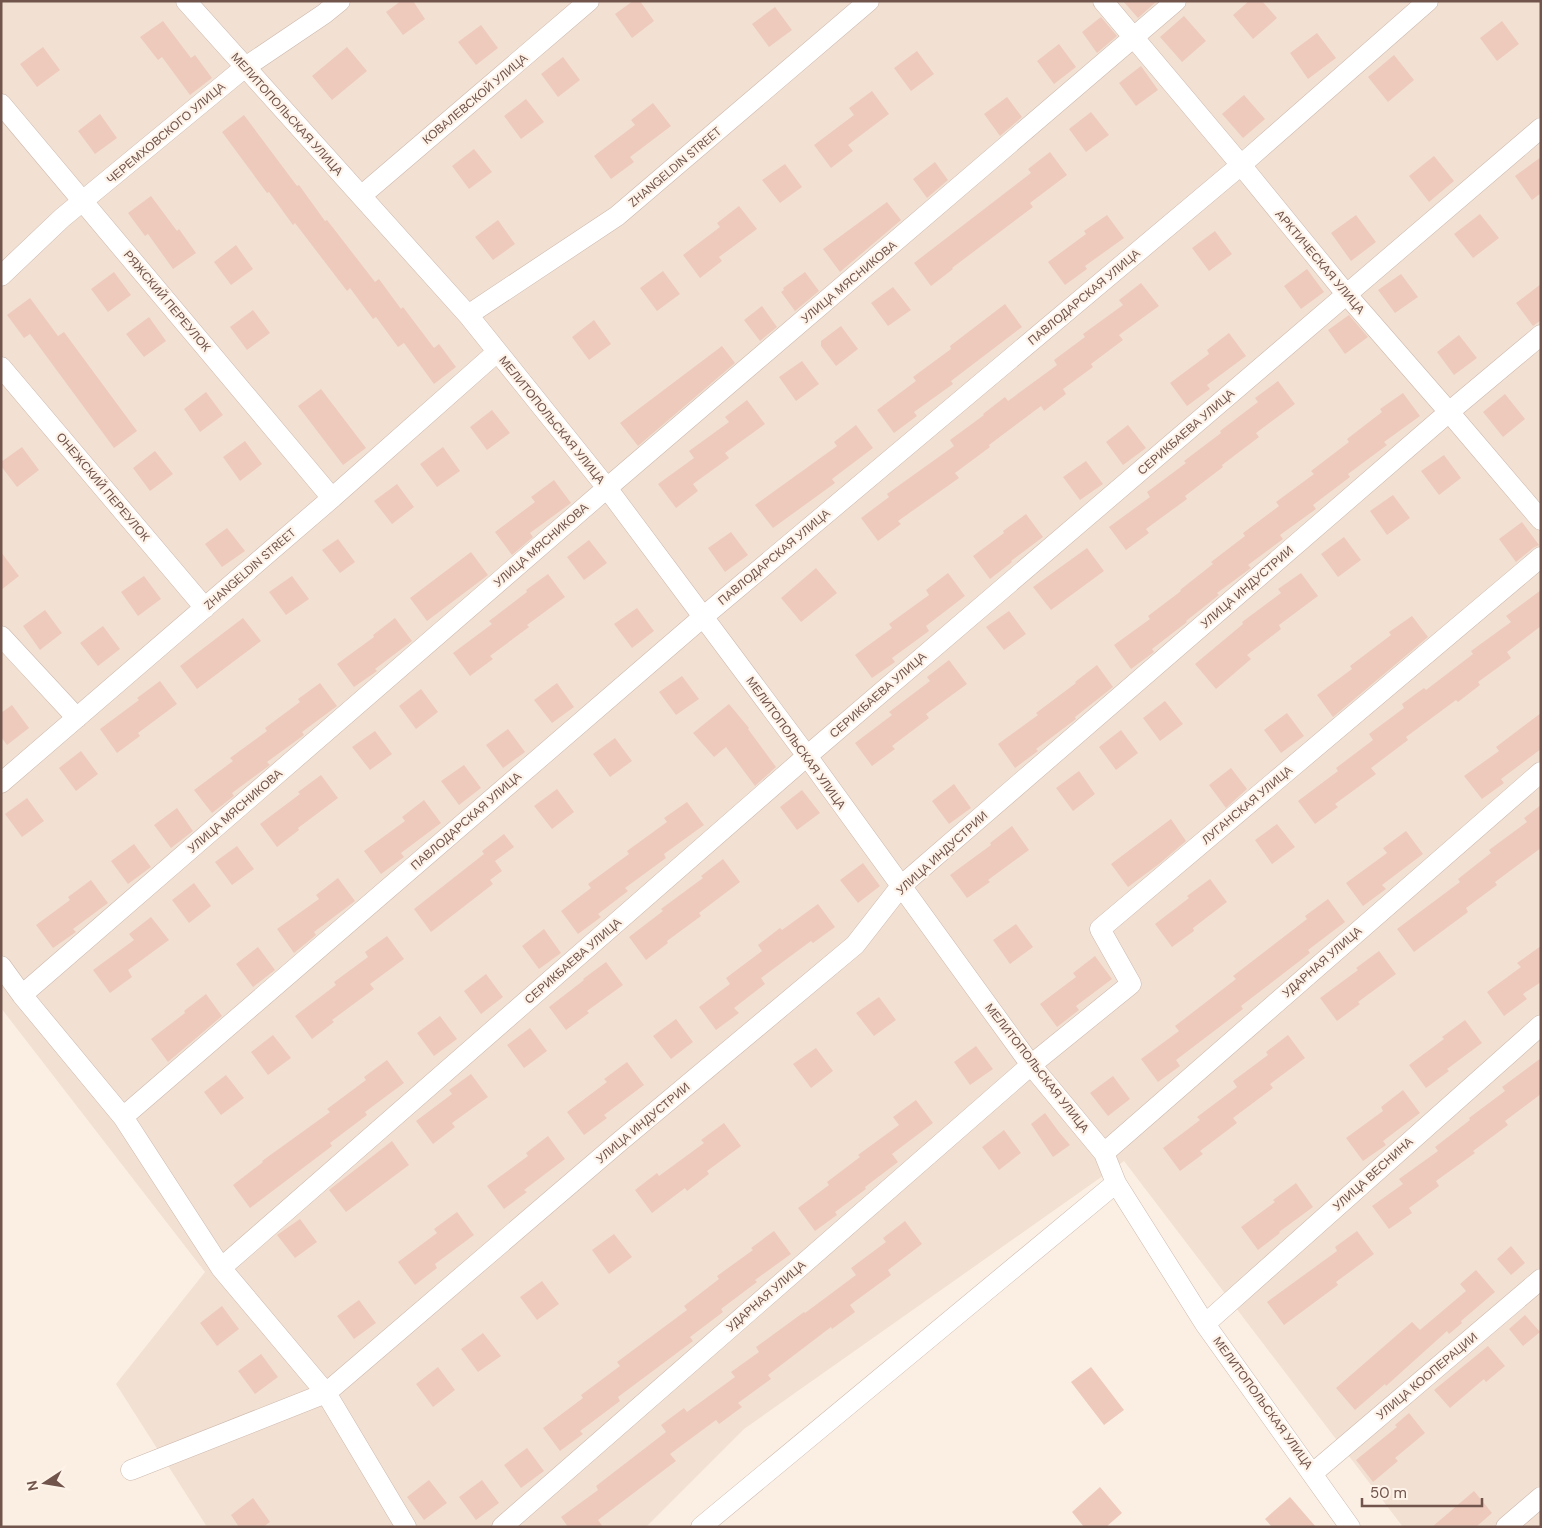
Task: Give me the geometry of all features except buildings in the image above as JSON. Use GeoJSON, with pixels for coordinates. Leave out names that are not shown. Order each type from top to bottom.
{"type":"FeatureCollection","features":[{"type":"Feature","properties":{"kind":"street","name":"МЕЛИТОПОЛЬСКАЯ УЛИЦА"},"geometry":{"type":"LineString","coordinates":[[186,1],[244,68],[468,315],[607,488],[807,756],[1031,1065],[1104,1153],[1116,1183],[1205,1324],[1350,1527]]}},
{"type":"Feature","properties":{"kind":"street","name":"ЧЕРЕМХОВСКОГО УЛИЦА"},"geometry":{"type":"LineString","coordinates":[[1,276],[62,218],[244,68],[324,14],[340,1]]}},
{"type":"Feature","properties":{"kind":"street","name":"КОВАЛЕВСКОЙ УЛИЦА"},"geometry":{"type":"LineString","coordinates":[[361,196],[589,1]]}},
{"type":"Feature","properties":{"kind":"street","name":"ZHANGELDIN STREET"},"geometry":{"type":"LineString","coordinates":[[468,315],[617,216],[869,1]]}},
{"type":"Feature","properties":{"kind":"street","name":"АРКТИЧЕСКАЯ УЛИЦА"},"geometry":{"type":"LineString","coordinates":[[1103,1],[1347,295],[1541,520]]}},
{"type":"Feature","properties":{"kind":"street","name":"УЛИЦА МЯСНИКОВА"},"geometry":{"type":"LineString","coordinates":[[22,995],[607,488],[1176,1]]}},
{"type":"Feature","properties":{"kind":"street","name":"ПАВЛОДАРСКАЯ УЛИЦА"},"geometry":{"type":"LineString","coordinates":[[123,1117],[703,617],[1241,165],[1428,1]]}},
{"type":"Feature","properties":{"kind":"street","name":"РЯЖСКИЙ ПЕРЕУЛОК"},"geometry":{"type":"LineString","coordinates":[[1,104],[332,498]]}},
{"type":"Feature","properties":{"kind":"street","name":"СЕРИКБАЕВА УЛИЦА"},"geometry":{"type":"LineString","coordinates":[[221,1268],[807,756],[1541,128]]}},
{"type":"Feature","properties":{"kind":"street","name":"УЛИЦА ИНДУСТРИИ"},"geometry":{"type":"LineString","coordinates":[[131,1470],[326,1393],[603,1156],[855,945],[901,886],[1449,412],[1541,336]]}},
{"type":"Feature","properties":{"kind":"street","name":"ZHANGELDIN STREET"},"geometry":{"type":"LineString","coordinates":[[1,783],[332,498],[497,352]]}},
{"type":"Feature","properties":{"kind":"street","name":"ОНЕЖСКИЙ ПЕРЕУЛОК"},"geometry":{"type":"LineString","coordinates":[[1,367],[205,608]]}},
{"type":"Feature","properties":{"kind":"street","name":"ЛУГАНСКАЯ УЛИЦА"},"geometry":{"type":"LineString","coordinates":[[1031,1065],[1131,984],[1100,929],[1541,557]]}},
{"type":"Feature","properties":{"kind":"street"},"geometry":{"type":"LineString","coordinates":[[1,636],[77,718]]}},
{"type":"Feature","properties":{"kind":"street","name":"УДАРНАЯ УЛИЦА"},"geometry":{"type":"LineString","coordinates":[[1104,1153],[1541,772]]}},
{"type":"Feature","properties":{"kind":"street"},"geometry":{"type":"LineString","coordinates":[[1,966],[22,995],[123,1117],[221,1268],[326,1393],[406,1527]]}},
{"type":"Feature","properties":{"kind":"street","name":"УЛИЦА ВЕСНИНА"},"geometry":{"type":"LineString","coordinates":[[1205,1324],[1541,1024]]}},
{"type":"Feature","properties":{"kind":"street","name":"УДАРНАЯ УЛИЦА"},"geometry":{"type":"LineString","coordinates":[[502,1527],[1031,1065]]}},
{"type":"Feature","properties":{"kind":"street"},"geometry":{"type":"LineString","coordinates":[[701,1527],[1116,1183]]}},
{"type":"Feature","properties":{"kind":"street","name":"УЛИЦА КООПЕРАЦИИ"},"geometry":{"type":"LineString","coordinates":[[1313,1473],[1541,1279]]}},
{"type":"Feature","properties":{"kind":"street"},"geometry":{"type":"LineString","coordinates":[[1506,1527],[1541,1497]]}},
{"type":"Feature","properties":{"kind":"shaded area"},"geometry":{"type":"Polygon","coordinates":[[[1,1],[1541,1],[1541,1527],[1403,1527],[1124,1161],[744,1429],[646,1527],[207,1527],[116,1384],[205,1272],[1,1008],[1,1]]]}}]}
